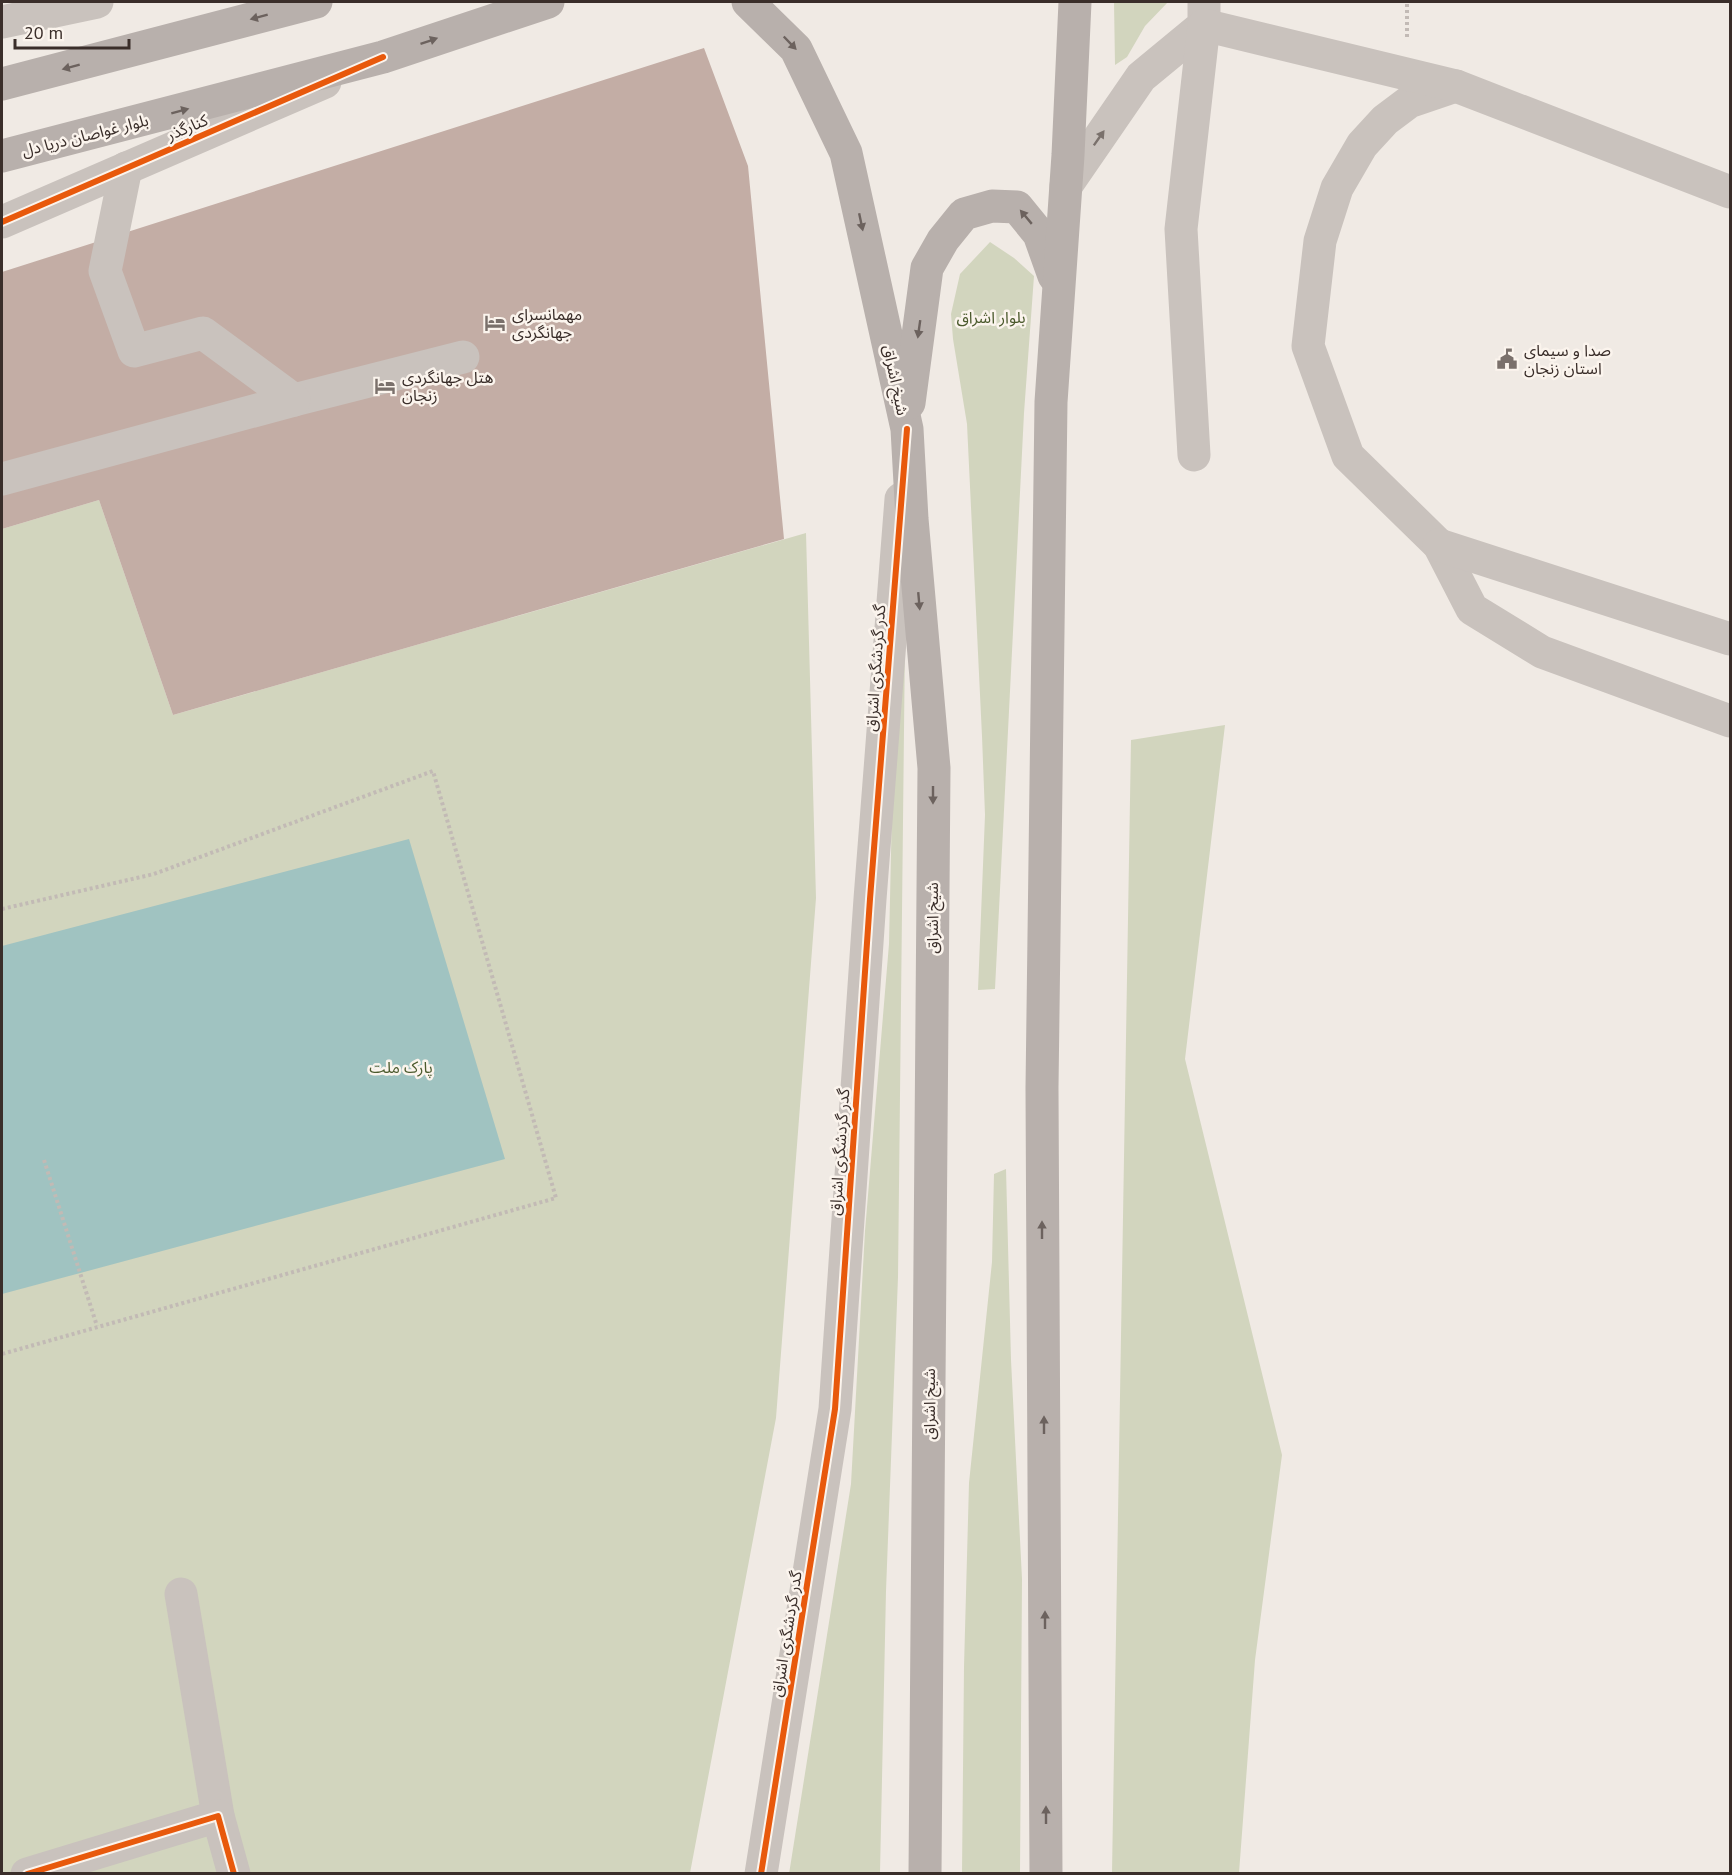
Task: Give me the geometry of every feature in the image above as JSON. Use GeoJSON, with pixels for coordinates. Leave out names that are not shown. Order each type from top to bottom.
{"type":"FeatureCollection","features":[{"type":"Feature","properties":{"kind":"main road"},"geometry":{"type":"LineString","coordinates":[[2,84],[316,2]]}},
{"type":"Feature","properties":{"kind":"main road","name":"بلوار غواصان دریا دل"},"geometry":{"type":"LineString","coordinates":[[2,156],[383,57],[548,2]]}},
{"type":"Feature","properties":{"kind":"main road","name":"شیخ اشراق"},"geometry":{"type":"LineString","coordinates":[[748,2],[796,49],[846,153],[907,429],[912,519],[934,768],[925,1874]]}},
{"type":"Feature","properties":{"kind":"main road"},"geometry":{"type":"LineString","coordinates":[[1046,1874],[1042,1088],[1051,402],[1066,186],[1075,2]]}},
{"type":"Feature","properties":{"kind":"main road"},"geometry":{"type":"LineString","coordinates":[[907,429],[927,268],[943,240],[964,214],[992,206],[1017,207],[1039,234],[1059,289]]}},
{"type":"Feature","properties":{"kind":"street"},"geometry":{"type":"LineString","coordinates":[[2,22],[97,2]]}},
{"type":"Feature","properties":{"kind":"street"},"geometry":{"type":"LineString","coordinates":[[1066,186],[1141,77],[1204,13]]}},
{"type":"Feature","properties":{"kind":"street"},"geometry":{"type":"LineString","coordinates":[[1204,13],[1456,86],[1731,192]]}},
{"type":"Feature","properties":{"kind":"street"},"geometry":{"type":"LineString","coordinates":[[1194,455],[1181,229],[1204,13]]}},
{"type":"Feature","properties":{"kind":"street","name":"کنارگذر"},"geometry":{"type":"LineString","coordinates":[[2,222],[383,57]]}},
{"type":"Feature","properties":{"kind":"street"},"geometry":{"type":"LineString","coordinates":[[1456,86],[1409,102],[1385,120],[1362,145],[1337,188],[1320,241],[1308,346],[1348,456],[1439,545],[1473,609],[1542,652],[1731,721]]}},
{"type":"Feature","properties":{"kind":"street"},"geometry":{"type":"LineString","coordinates":[[126,168],[105,271],[134,351],[203,333],[294,400]]}},
{"type":"Feature","properties":{"kind":"street"},"geometry":{"type":"LineString","coordinates":[[2,479],[463,357]]}},
{"type":"Feature","properties":{"kind":"street","name":"گدر گردشگری اشراق"},"geometry":{"type":"LineString","coordinates":[[761,1874],[835,1409],[870,899],[907,429]]}},
{"type":"Feature","properties":{"kind":"street"},"geometry":{"type":"LineString","coordinates":[[1439,545],[1731,639]]}},
{"type":"Feature","properties":{"kind":"street"},"geometry":{"type":"LineString","coordinates":[[181,1594],[218,1816],[234,1874]]}},
{"type":"Feature","properties":{"kind":"street"},"geometry":{"type":"LineString","coordinates":[[27,1874],[218,1816]]}},
{"type":"Feature","properties":{"kind":"path"},"geometry":{"type":"LineString","coordinates":[[2,909],[154,874],[433,771],[556,1198],[2,1354]]}},
{"type":"Feature","properties":{"kind":"path"},"geometry":{"type":"LineString","coordinates":[[44,1160],[97,1326]]}},
{"type":"Feature","properties":{"kind":"green space"},"geometry":{"type":"Polygon","coordinates":[[[1114,2],[1168,2],[1145,26],[1127,57],[1115,65],[1114,2]]]}},
{"type":"Feature","properties":{"kind":"green space","name":"بلوار اشراق"},"geometry":{"type":"Polygon","coordinates":[[[990,242],[1014,258],[1034,276],[1024,413],[995,989],[978,990],[985,815],[982,736],[967,424],[951,314],[960,274],[990,242]]]}},
{"type":"Feature","properties":{"kind":"green space","name":"پارک ملت"},"geometry":{"type":"Polygon","coordinates":[[[99,500],[173,715],[806,533],[816,898],[776,1418],[690,1873],[2,1873],[2,529],[99,500]]]}},
{"type":"Feature","properties":{"kind":"green space"},"geometry":{"type":"Polygon","coordinates":[[[896,627],[905,639],[898,1277],[886,1591],[880,1873],[789,1874],[851,1484],[865,1231],[889,944],[896,627]]]}},
{"type":"Feature","properties":{"kind":"green space"},"geometry":{"type":"Polygon","coordinates":[[[1225,725],[1185,1059],[1282,1455],[1255,1660],[1239,1873],[1112,1873],[1131,740],[1225,725]]]}},
{"type":"Feature","properties":{"kind":"green space"},"geometry":{"type":"Polygon","coordinates":[[[1006,1169],[1011,1360],[1022,1579],[1020,1873],[962,1873],[969,1483],[992,1262],[994,1174],[1006,1169]]]}},
{"type":"Feature","properties":{"kind":"water"},"geometry":{"type":"Polygon","coordinates":[[[409,839],[505,1159],[2,1294],[2,946],[409,839]]]}},
{"type":"Feature","properties":{"kind":"building","name":"هتل جهانگردی زنجان"},"geometry":{"type":"Polygon","coordinates":[[[704,48],[748,166],[784,539],[173,715],[99,500],[2,529],[2,272],[704,48]]]}},
{"type":"Feature","properties":{"kind":"cycle path"},"geometry":{"type":"LineString","coordinates":[[2,222],[383,57]]}},
{"type":"Feature","properties":{"kind":"cycle path"},"geometry":{"type":"LineString","coordinates":[[761,1874],[835,1409],[870,899],[907,429]]}},
{"type":"Feature","properties":{"kind":"cycle path"},"geometry":{"type":"LineString","coordinates":[[27,1874],[218,1816],[234,1874]]}},
{"type":"Feature","properties":{"kind":"place","name":"مهمانسرای جهانگردی"},"geometry":{"type":"Point","coordinates":[495,323]}},
{"type":"Feature","properties":{"kind":"place","name":"صدا و سیمای استان زنجان"},"geometry":{"type":"Point","coordinates":[1507,359]}},
{"type":"Feature","properties":{"kind":"place","name":"هتل جهانگردی زنجان"},"geometry":{"type":"Point","coordinates":[385,386]}}]}
